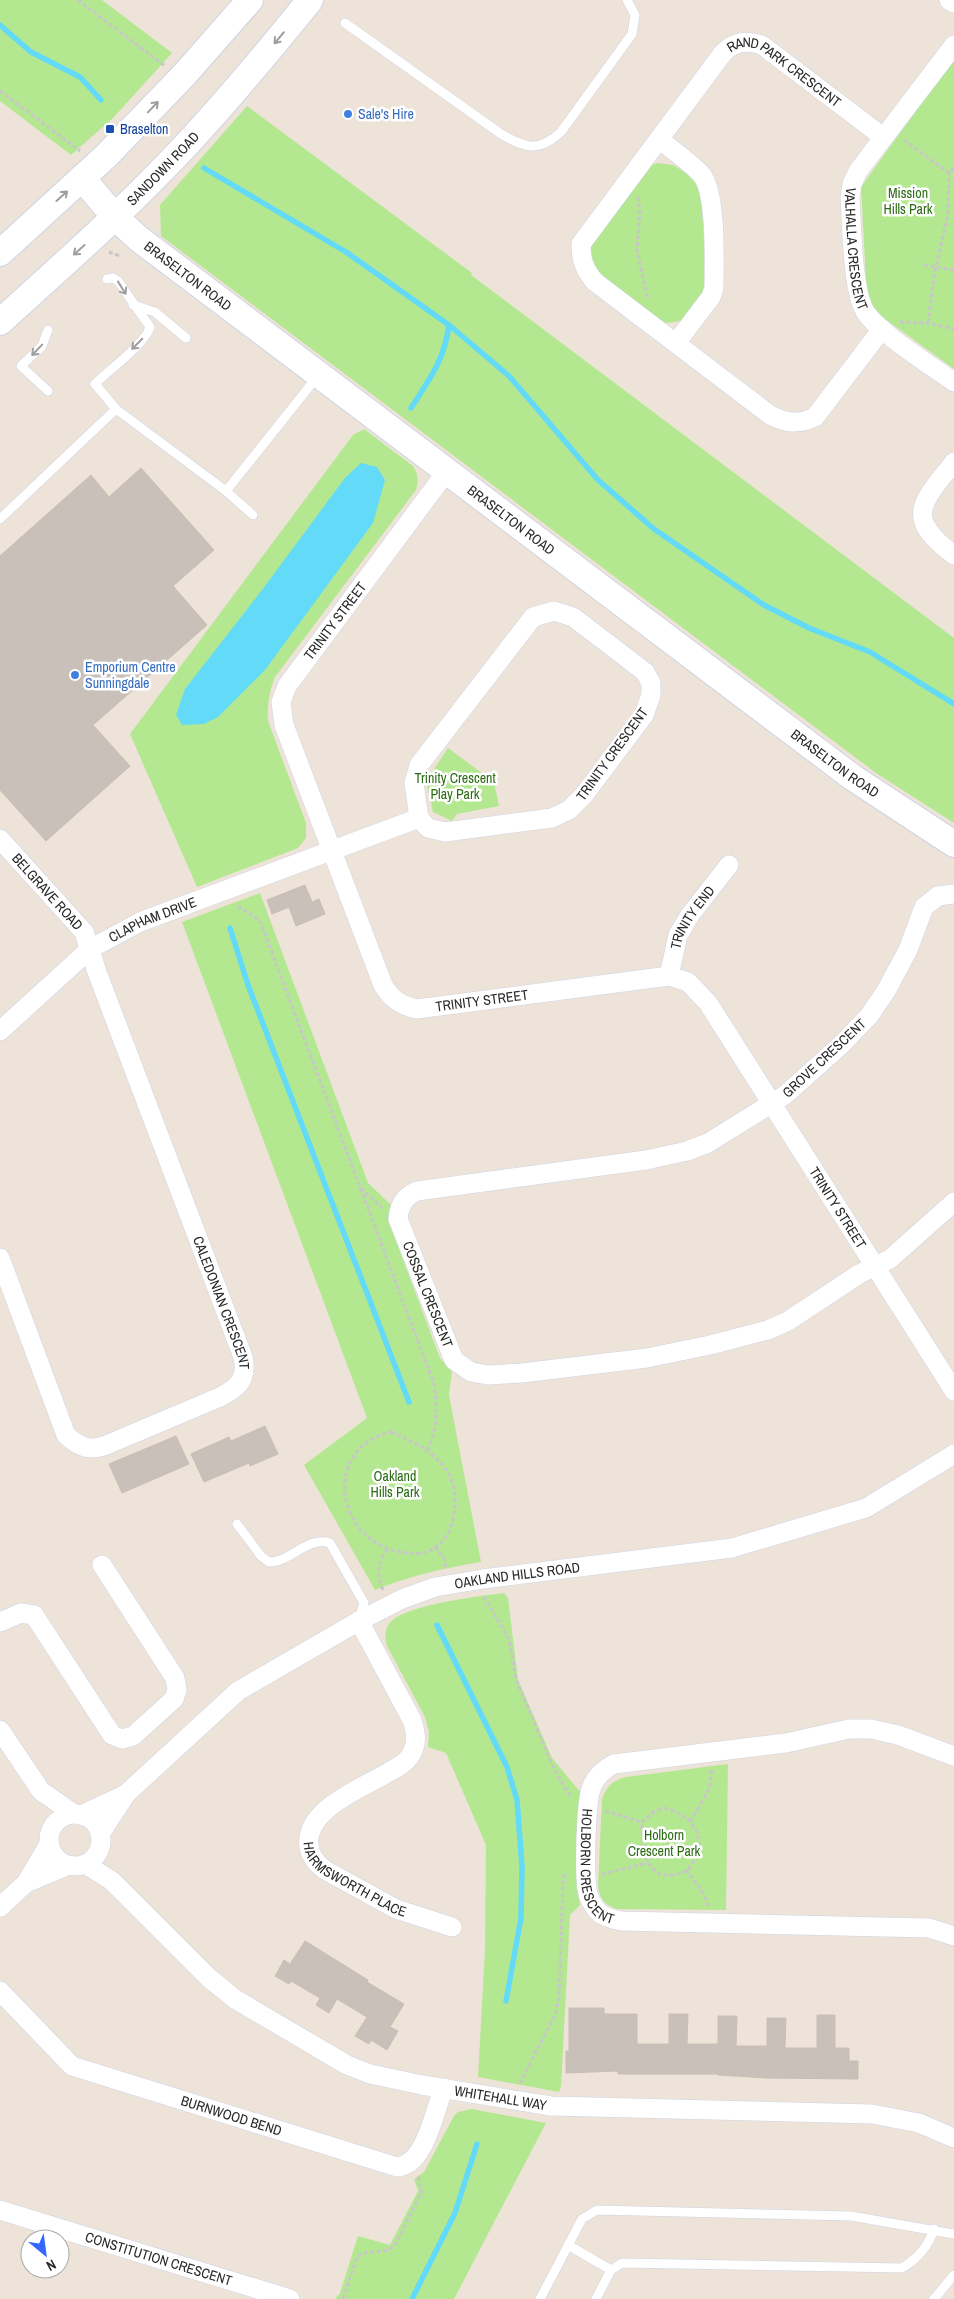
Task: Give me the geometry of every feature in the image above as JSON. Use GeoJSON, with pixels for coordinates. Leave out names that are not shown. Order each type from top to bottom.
{"type":"FeatureCollection","features":[{"type":"Feature","properties":{"kind":"street"},"geometry":{"type":"LineString","coordinates":[[0,253],[83,166],[185,74],[250,0]]}},
{"type":"Feature","properties":{"kind":"street","name":"SANDOWN ROAD"},"geometry":{"type":"LineString","coordinates":[[0,322],[115,217],[194,136],[310,0]]}},
{"type":"Feature","properties":{"kind":"street"},"geometry":{"type":"LineString","coordinates":[[949,0],[954,3]]}},
{"type":"Feature","properties":{"kind":"street","name":"RAND PARK CRESCENT"},"geometry":{"type":"LineString","coordinates":[[882,328],[815,417],[804,422],[785,422],[770,414],[595,282],[586,271],[581,260],[581,244],[723,53],[732,44],[750,41],[762,45],[886,134]]}},
{"type":"Feature","properties":{"kind":"street","name":"VALHALLA CRESCENT"},"geometry":{"type":"LineString","coordinates":[[954,45],[858,171],[852,184],[850,198],[858,296],[866,312],[882,328],[954,382]]}},
{"type":"Feature","properties":{"kind":"street"},"geometry":{"type":"LineString","coordinates":[[659,139],[702,174],[709,190],[712,213],[714,288],[711,297],[676,343]]}},
{"type":"Feature","properties":{"kind":"street","name":"BRASELTON ROAD"},"geometry":{"type":"LineString","coordinates":[[83,166],[115,217],[139,240],[852,777],[954,844]]}},
{"type":"Feature","properties":{"kind":"street"},"geometry":{"type":"LineString","coordinates":[[954,462],[924,501],[922,516],[928,532],[954,555]]}},
{"type":"Feature","properties":{"kind":"street","name":"TRINITY STREET"},"geometry":{"type":"LineString","coordinates":[[447,471],[283,694],[282,717],[383,985],[393,999],[408,1008],[426,1009],[669,976],[688,982],[700,993],[772,1103],[954,1391]]}},
{"type":"Feature","properties":{"kind":"street","name":"TRINITY CRESCENT"},"geometry":{"type":"LineString","coordinates":[[554,611],[573,617],[644,672],[651,683],[651,694],[644,715],[584,795],[562,815],[552,818],[445,832],[428,828],[420,818],[414,783],[419,765],[533,617],[539,613],[554,611]]}},
{"type":"Feature","properties":{"kind":"street"},"geometry":{"type":"LineString","coordinates":[[332,850],[420,818]]}},
{"type":"Feature","properties":{"kind":"street","name":"BELGRAVE ROAD"},"geometry":{"type":"LineString","coordinates":[[0,839],[84,932],[90,949]]}},
{"type":"Feature","properties":{"kind":"street","name":"CLAPHAM DRIVE"},"geometry":{"type":"LineString","coordinates":[[0,1031],[90,949],[140,922],[332,850]]}},
{"type":"Feature","properties":{"kind":"street","name":"TRINITY END"},"geometry":{"type":"LineString","coordinates":[[669,976],[678,935],[690,915],[729,865]]}},
{"type":"Feature","properties":{"kind":"street","name":"GROVE CRESCENT"},"geometry":{"type":"LineString","coordinates":[[772,1103],[785,1095],[834,1052],[868,1016],[898,971],[924,907],[938,896],[954,894]]}},
{"type":"Feature","properties":{"kind":"street","name":"CALEDONIAN CRESCENT"},"geometry":{"type":"LineString","coordinates":[[0,1258],[66,1435],[81,1447],[91,1449],[104,1446],[211,1401],[232,1390],[244,1376],[244,1357],[90,949]]}},
{"type":"Feature","properties":{"kind":"street","name":"COSSAL CRESCENT"},"geometry":{"type":"LineString","coordinates":[[772,1103],[708,1143],[666,1157],[417,1191],[405,1198],[398,1211],[399,1227],[454,1360],[471,1372],[488,1375],[522,1373],[647,1358],[710,1345],[768,1330],[788,1321],[876,1266]]}},
{"type":"Feature","properties":{"kind":"street"},"geometry":{"type":"LineString","coordinates":[[876,1266],[896,1254],[954,1202]]}},
{"type":"Feature","properties":{"kind":"street","name":"OAKLAND HILLS ROAD"},"geometry":{"type":"LineString","coordinates":[[99,1842],[126,1794],[238,1691],[389,1605],[436,1587],[732,1548],[866,1508],[954,1454]]}},
{"type":"Feature","properties":{"kind":"street"},"geometry":{"type":"LineString","coordinates":[[3,1620],[21,1613],[34,1616],[112,1736],[122,1738],[133,1736],[174,1699],[177,1686],[175,1678],[102,1565]]}},
{"type":"Feature","properties":{"kind":"street","name":"HARMSWORTH PLACE"},"geometry":{"type":"LineString","coordinates":[[359,1621],[412,1720],[416,1733],[414,1749],[402,1764],[328,1807],[311,1828],[308,1846],[315,1862],[325,1870],[396,1909],[452,1927]]}},
{"type":"Feature","properties":{"kind":"street","name":"HOLBORN CRESCENT"},"geometry":{"type":"LineString","coordinates":[[954,1756],[898,1734],[870,1729],[849,1729],[786,1743],[614,1764],[598,1777],[591,1788],[588,1810],[586,1872],[589,1897],[601,1915],[622,1921],[929,1928],[954,1936]]}},
{"type":"Feature","properties":{"kind":"street"},"geometry":{"type":"LineString","coordinates":[[0,1730],[41,1791],[55,1857],[77,1865]]}},
{"type":"Feature","properties":{"kind":"street"},"geometry":{"type":"LineString","coordinates":[[26,1883],[92,1860],[99,1842],[94,1823],[41,1791]]}},
{"type":"Feature","properties":{"kind":"street","name":"OAKLAND HILLS ROAD"},"geometry":{"type":"LineString","coordinates":[[78,1815],[126,1794]]}},
{"type":"Feature","properties":{"kind":"street"},"geometry":{"type":"LineString","coordinates":[[0,1907],[26,1883],[59,1819],[78,1815]]}},
{"type":"Feature","properties":{"kind":"street","name":"WHITEHALL WAY"},"geometry":{"type":"LineString","coordinates":[[99,1842],[112,1881]]}},
{"type":"Feature","properties":{"kind":"street","name":"WHITEHALL WAY"},"geometry":{"type":"LineString","coordinates":[[77,1865],[112,1881],[188,1958],[234,1999],[348,2065],[370,2074],[551,2106],[624,2110],[872,2114],[919,2123],[954,2138]]}},
{"type":"Feature","properties":{"kind":"street","name":"BURNWOOD BEND"},"geometry":{"type":"LineString","coordinates":[[0,1991],[72,2066],[397,2166],[404,2166],[410,2163],[420,2152],[444,2088]]}},
{"type":"Feature","properties":{"kind":"street","name":"CONSTITUTION CRESCENT"},"geometry":{"type":"LineString","coordinates":[[0,2210],[290,2299]]}},
{"type":"Feature","properties":{"kind":"lane"},"geometry":{"type":"LineString","coordinates":[[345,23],[501,134],[522,145],[533,147],[552,141],[561,132],[632,34],[635,15],[626,0]]}},
{"type":"Feature","properties":{"kind":"lane"},"geometry":{"type":"LineString","coordinates":[[107,279],[114,278],[118,282],[150,326],[148,332],[95,384],[116,409],[226,491],[253,515]]}},
{"type":"Feature","properties":{"kind":"lane"},"geometry":{"type":"LineString","coordinates":[[133,305],[155,312],[186,338]]}},
{"type":"Feature","properties":{"kind":"lane"},"geometry":{"type":"LineString","coordinates":[[48,330],[42,346],[21,366],[48,391]]}},
{"type":"Feature","properties":{"kind":"lane"},"geometry":{"type":"LineString","coordinates":[[226,491],[319,375]]}},
{"type":"Feature","properties":{"kind":"lane"},"geometry":{"type":"LineString","coordinates":[[0,518],[116,409]]}},
{"type":"Feature","properties":{"kind":"lane"},"geometry":{"type":"LineString","coordinates":[[238,1524],[261,1556],[269,1562],[281,1560],[318,1542],[330,1543],[364,1603],[359,1621]]}},
{"type":"Feature","properties":{"kind":"lane"},"geometry":{"type":"LineString","coordinates":[[540,2299],[582,2220],[597,2210],[852,2216],[954,2234]]}},
{"type":"Feature","properties":{"kind":"lane"},"geometry":{"type":"LineString","coordinates":[[596,2299],[612,2270],[626,2262],[902,2268],[914,2261],[930,2244],[934,2229]]}},
{"type":"Feature","properties":{"kind":"lane"},"geometry":{"type":"LineString","coordinates":[[568,2245],[612,2270]]}},
{"type":"Feature","properties":{"kind":"lane"},"geometry":{"type":"LineString","coordinates":[[934,2299],[954,2275]]}},
{"type":"Feature","properties":{"kind":"path"},"geometry":{"type":"LineString","coordinates":[[78,0],[168,68]]}},
{"type":"Feature","properties":{"kind":"path"},"geometry":{"type":"LineString","coordinates":[[0,91],[83,166]]}},
{"type":"Feature","properties":{"kind":"path"},"geometry":{"type":"LineString","coordinates":[[886,134],[949,172]]}},
{"type":"Feature","properties":{"kind":"path"},"geometry":{"type":"LineString","coordinates":[[928,323],[936,268],[948,214],[949,172],[954,168]]}},
{"type":"Feature","properties":{"kind":"path"},"geometry":{"type":"LineString","coordinates":[[630,178],[638,197],[640,210],[637,251],[649,308],[645,320]]}},
{"type":"Feature","properties":{"kind":"path"},"geometry":{"type":"LineString","coordinates":[[924,266],[954,270]]}},
{"type":"Feature","properties":{"kind":"path"},"geometry":{"type":"LineString","coordinates":[[882,328],[891,322],[928,323],[954,328]]}},
{"type":"Feature","properties":{"kind":"path"},"geometry":{"type":"LineString","coordinates":[[231,901],[260,921],[434,1384],[438,1410],[427,1452]]}},
{"type":"Feature","properties":{"kind":"path"},"geometry":{"type":"LineString","coordinates":[[359,1185],[399,1227]]}},
{"type":"Feature","properties":{"kind":"path"},"geometry":{"type":"LineString","coordinates":[[391,1432],[413,1442],[449,1472],[455,1498],[453,1521],[443,1540],[429,1551],[413,1553],[387,1549],[371,1541],[363,1534],[351,1516],[344,1484],[357,1451],[364,1444],[381,1434],[391,1432]]}},
{"type":"Feature","properties":{"kind":"path"},"geometry":{"type":"LineString","coordinates":[[387,1549],[380,1563],[378,1580],[389,1605]]}},
{"type":"Feature","properties":{"kind":"path"},"geometry":{"type":"LineString","coordinates":[[480,1580],[483,1595],[509,1639],[516,1679],[554,1769],[574,1804],[588,1810],[602,1811],[642,1822]]}},
{"type":"Feature","properties":{"kind":"path"},"geometry":{"type":"LineString","coordinates":[[691,1821],[702,1806],[712,1780],[710,1751]]}},
{"type":"Feature","properties":{"kind":"path"},"geometry":{"type":"LineString","coordinates":[[664,1808],[681,1814],[691,1821],[696,1831],[698,1843],[694,1858],[686,1870],[666,1874],[655,1870],[648,1863],[642,1842],[642,1822],[654,1812],[664,1808]]}},
{"type":"Feature","properties":{"kind":"path"},"geometry":{"type":"LineString","coordinates":[[516,2100],[521,2079],[556,2013],[559,1997],[564,1876],[567,1873],[586,1872],[608,1874],[648,1863]]}},
{"type":"Feature","properties":{"kind":"path"},"geometry":{"type":"LineString","coordinates":[[686,1870],[706,1899],[709,1910],[708,1923]]}},
{"type":"Feature","properties":{"kind":"path"},"geometry":{"type":"LineString","coordinates":[[343,2299],[357,2257],[365,2253],[390,2250],[397,2242],[422,2191],[418,2179],[420,2173]]}},
{"type":"Feature","properties":{"kind":"green space"},"geometry":{"type":"Polygon","coordinates":[[[0,0],[102,0],[172,53],[113,118],[71,155],[0,101],[0,0]]]}},
{"type":"Feature","properties":{"kind":"green space","name":"Mission Hills Park"},"geometry":{"type":"Polygon","coordinates":[[[954,58],[954,369],[877,313],[867,299],[861,187],[954,58]]]}},
{"type":"Feature","properties":{"kind":"green space"},"geometry":{"type":"Polygon","coordinates":[[[247,106],[472,273],[471,275],[954,638],[954,823],[876,773],[161,236],[160,205],[247,106]]]}},
{"type":"Feature","properties":{"kind":"green space"},"geometry":{"type":"Polygon","coordinates":[[[658,163],[673,165],[688,174],[701,190],[707,288],[681,321],[666,323],[658,321],[595,274],[587,256],[591,241],[651,165],[658,163]]]}},
{"type":"Feature","properties":{"kind":"green space"},"geometry":{"type":"Polygon","coordinates":[[[364,429],[413,466],[418,484],[416,490],[275,677],[273,683],[269,699],[268,721],[306,823],[306,838],[298,848],[197,887],[130,734],[353,435],[364,429]]]}},
{"type":"Feature","properties":{"kind":"green space","name":"Trinity Crescent Play Park"},"geometry":{"type":"Polygon","coordinates":[[[448,748],[494,782],[499,806],[457,814],[452,821],[433,812],[426,781],[448,748]]]}},
{"type":"Feature","properties":{"kind":"green space","name":"Oakland Hills Park"},"geometry":{"type":"Polygon","coordinates":[[[260,893],[368,1183],[391,1205],[390,1225],[440,1358],[452,1372],[449,1395],[481,1562],[427,1573],[375,1590],[304,1465],[367,1418],[182,922],[260,893]]]}},
{"type":"Feature","properties":{"kind":"green space"},"geometry":{"type":"Polygon","coordinates":[[[504,1593],[508,1598],[518,1680],[552,1758],[581,1793],[577,1890],[580,1905],[570,1915],[561,2086],[559,2092],[478,2077],[485,1950],[486,1845],[446,1753],[428,1747],[429,1732],[425,1717],[387,1646],[385,1638],[386,1629],[389,1624],[397,1617],[409,1612],[442,1602],[504,1593]]]}},
{"type":"Feature","properties":{"kind":"green space","name":"Holborn Crescent Park"},"geometry":{"type":"Polygon","coordinates":[[[728,1764],[726,1910],[616,1909],[605,1903],[601,1897],[598,1885],[602,1799],[608,1788],[617,1780],[626,1777],[728,1764]]]}},
{"type":"Feature","properties":{"kind":"green space"},"geometry":{"type":"Polygon","coordinates":[[[472,2109],[546,2123],[454,2299],[335,2299],[340,2293],[358,2236],[390,2245],[418,2191],[414,2179],[424,2172],[454,2116],[458,2112],[472,2109]]]}},
{"type":"Feature","properties":{"kind":"water"},"geometry":{"type":"Polygon","coordinates":[[[361,463],[377,467],[385,480],[373,523],[265,670],[218,717],[204,724],[182,725],[176,715],[185,689],[259,594],[345,478],[361,463]]]}},
{"type":"Feature","properties":{"kind":"building","name":"Emporium Centre Sunningdale"},"geometry":{"type":"Polygon","coordinates":[[[141,468],[214,550],[173,586],[207,625],[93,725],[130,766],[46,841],[0,790],[0,556],[91,475],[109,497],[141,468]]]}},
{"type":"Feature","properties":{"kind":"building"},"geometry":{"type":"Polygon","coordinates":[[[305,885],[312,902],[319,899],[325,914],[296,926],[289,907],[272,914],[267,900],[305,885]]]}},
{"type":"Feature","properties":{"kind":"building"},"geometry":{"type":"Polygon","coordinates":[[[265,1426],[278,1454],[250,1466],[249,1463],[204,1482],[191,1454],[229,1437],[231,1441],[265,1426]]]}},
{"type":"Feature","properties":{"kind":"building"},"geometry":{"type":"Polygon","coordinates":[[[176,1436],[189,1464],[122,1493],[109,1464],[176,1436]]]}},
{"type":"Feature","properties":{"kind":"building"},"geometry":{"type":"Polygon","coordinates":[[[305,1941],[404,2004],[390,2027],[398,2031],[387,2050],[371,2040],[369,2044],[355,2036],[367,2017],[337,1999],[329,2013],[316,2005],[320,1998],[291,1981],[289,1984],[275,1976],[284,1960],[290,1964],[305,1941]]]}},
{"type":"Feature","properties":{"kind":"building"},"geometry":{"type":"Polygon","coordinates":[[[569,2008],[604,2008],[604,2014],[637,2014],[637,2044],[669,2044],[669,2014],[688,2014],[687,2044],[718,2044],[718,2016],[737,2016],[736,2046],[767,2046],[767,2018],[786,2018],[785,2048],[817,2048],[817,2015],[835,2015],[835,2048],[849,2048],[849,2061],[858,2061],[858,2079],[767,2078],[718,2074],[618,2074],[618,2071],[566,2073],[566,2051],[569,2051],[569,2008]]]}},
{"type":"Feature","properties":{"kind":"waterway"},"geometry":{"type":"LineString","coordinates":[[0,25],[31,52],[80,77],[101,100]]}},
{"type":"Feature","properties":{"kind":"waterway"},"geometry":{"type":"LineString","coordinates":[[204,168],[346,252],[449,325],[509,376],[598,480],[654,529],[764,605],[809,628],[870,652],[954,704]]}},
{"type":"Feature","properties":{"kind":"waterway"},"geometry":{"type":"LineString","coordinates":[[411,408],[440,359],[449,325]]}},
{"type":"Feature","properties":{"kind":"waterway"},"geometry":{"type":"LineString","coordinates":[[230,928],[248,985],[409,1402]]}},
{"type":"Feature","properties":{"kind":"waterway"},"geometry":{"type":"LineString","coordinates":[[437,1625],[507,1767],[517,1800],[522,1866],[521,1918],[506,2001]]}},
{"type":"Feature","properties":{"kind":"waterway"},"geometry":{"type":"LineString","coordinates":[[412,2299],[455,2213],[477,2144]]}},
{"type":"Feature","properties":{"kind":"place","name":"Sale's Hire"},"geometry":{"type":"Point","coordinates":[348,114]}},
{"type":"Feature","properties":{"kind":"place","name":"Braselton"},"geometry":{"type":"Point","coordinates":[110,129]}},
{"type":"Feature","properties":{"kind":"place","name":"Emporium Centre Sunningdale"},"geometry":{"type":"Point","coordinates":[75,675]}}]}
